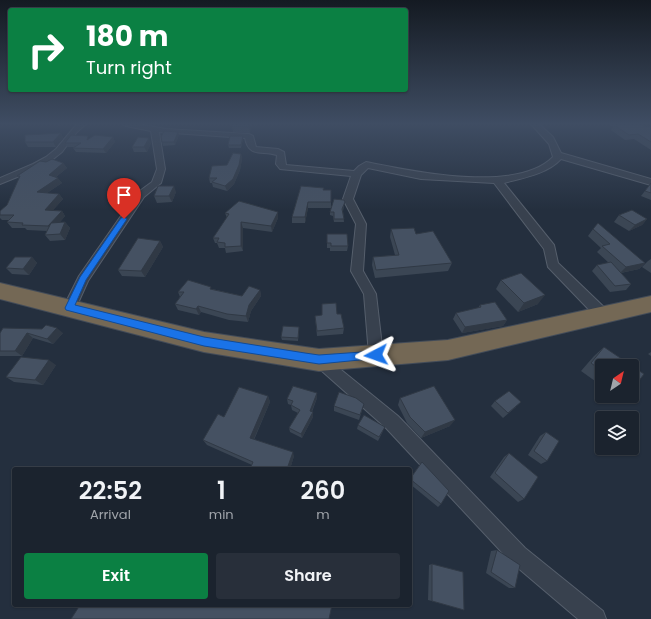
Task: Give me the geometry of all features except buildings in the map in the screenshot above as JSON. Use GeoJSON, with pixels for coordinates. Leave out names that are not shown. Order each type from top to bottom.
{"type":"FeatureCollection","features":[{"type":"Feature","properties":{"kind":"highway"},"geometry":{"type":"LineString","coordinates":[[0,291],[204,342],[319,360],[448,350],[651,304]]}},
{"type":"Feature","properties":{"kind":"street"},"geometry":{"type":"LineString","coordinates":[[0,181],[36,166],[56,153]]}},
{"type":"Feature","properties":{"kind":"street"},"geometry":{"type":"LineString","coordinates":[[69,308],[83,279],[140,195],[156,183],[160,169],[158,153]]}},
{"type":"Feature","properties":{"kind":"street"},"geometry":{"type":"LineString","coordinates":[[280,153],[282,154],[280,164],[283,167],[356,174]]}},
{"type":"Feature","properties":{"kind":"street"},"geometry":{"type":"LineString","coordinates":[[376,355],[370,294],[357,271],[361,224],[348,199],[356,174],[362,167],[366,165],[422,176],[473,180],[497,180],[533,172],[551,164],[557,158],[557,155],[651,182]]}},
{"type":"Feature","properties":{"kind":"street"},"geometry":{"type":"LineString","coordinates":[[497,180],[550,248],[552,264],[602,315]]}},
{"type":"Feature","properties":{"kind":"street"},"geometry":{"type":"LineString","coordinates":[[319,360],[392,422],[518,554],[595,619]]}},
{"type":"Feature","properties":{"kind":"route"},"geometry":{"type":"LineString","coordinates":[[124,219],[83,279],[69,308],[204,342],[305,358],[319,360],[376,355]]}}]}
